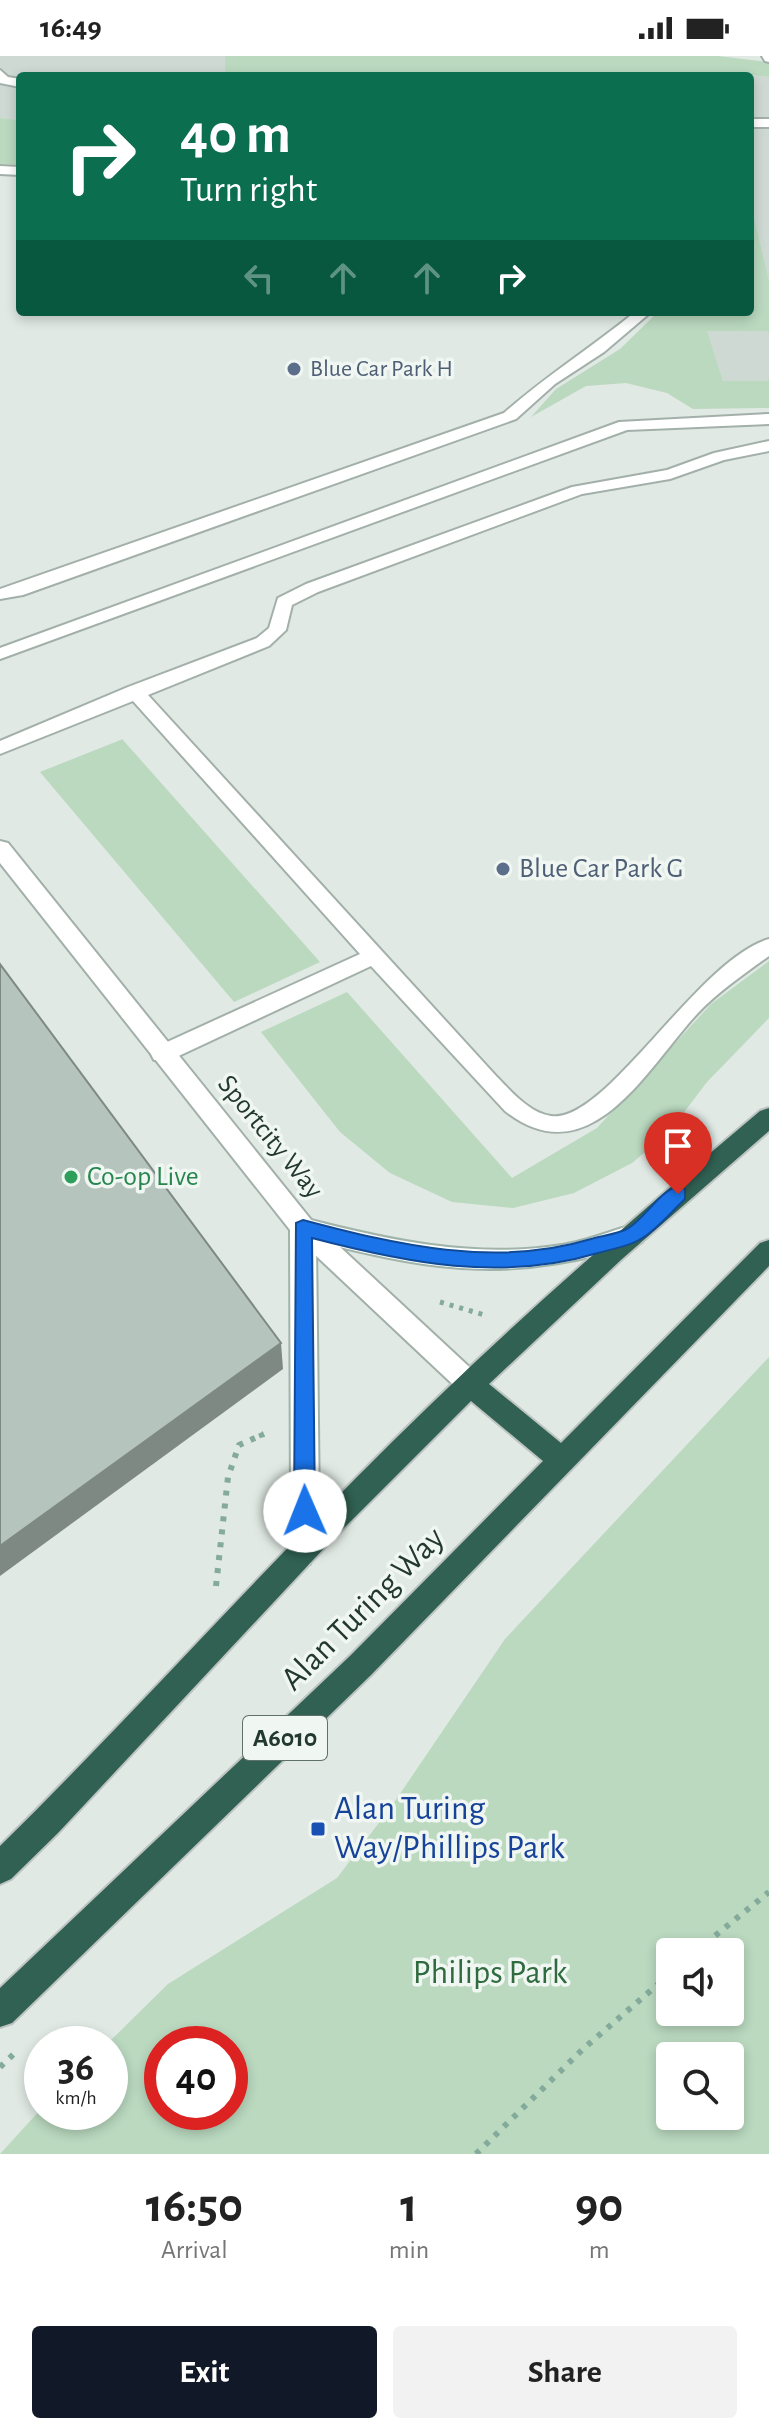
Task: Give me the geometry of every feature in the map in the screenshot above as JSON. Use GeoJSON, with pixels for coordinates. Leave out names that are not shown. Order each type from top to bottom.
{"type":"FeatureCollection","features":[{"type":"Feature","properties":{"kind":"highway"},"geometry":{"type":"LineString","coordinates":[[0,1868],[300,1555],[470,1384],[633,1235],[769,1117]]}},
{"type":"Feature","properties":{"kind":"highway","name":"Alan Turing Way"},"geometry":{"type":"LineString","coordinates":[[0,2011],[361,1665],[564,1462],[769,1250]]}},
{"type":"Feature","properties":{"kind":"highway","name":"Sportcity Way"},"geometry":{"type":"LineString","coordinates":[[470,1384],[564,1462]]}},
{"type":"Feature","properties":{"kind":"street","name":"Sportcity Way"},"geometry":{"type":"LineString","coordinates":[[0,848],[303,1228],[470,1384]]}},
{"type":"Feature","properties":{"kind":"street"},"geometry":{"type":"LineString","coordinates":[[300,1555],[305,1511],[303,1228],[391,1251],[477,1260],[564,1255],[633,1235]]}},
{"type":"Feature","properties":{"kind":"lane"},"geometry":{"type":"LineString","coordinates":[[0,594],[17,591],[510,416],[550,381],[599,349],[639,316]]}},
{"type":"Feature","properties":{"kind":"lane"},"geometry":{"type":"LineString","coordinates":[[0,654],[625,425],[769,419]]}},
{"type":"Feature","properties":{"kind":"lane"},"geometry":{"type":"LineString","coordinates":[[0,748],[134,691],[263,642],[277,630],[284,602],[312,588],[578,490],[670,474],[720,456],[769,446]]}},
{"type":"Feature","properties":{"kind":"lane"},"geometry":{"type":"LineString","coordinates":[[134,691],[372,957],[516,1109],[536,1120],[565,1125],[598,1109],[713,986],[769,946]]}},
{"type":"Feature","properties":{"kind":"lane"},"geometry":{"type":"LineString","coordinates":[[162,1054],[372,957]]}},
{"type":"Feature","properties":{"kind":"path"},"geometry":{"type":"LineString","coordinates":[[466,1310],[470,1298]]}},
{"type":"Feature","properties":{"kind":"path"},"geometry":{"type":"LineString","coordinates":[[439,1302],[491,1317]]}},
{"type":"Feature","properties":{"kind":"path"},"geometry":{"type":"LineString","coordinates":[[712,1938],[769,1892]]}},
{"type":"Feature","properties":{"kind":"path"},"geometry":{"type":"LineString","coordinates":[[476,2154],[582,2050],[656,1986]]}},
{"type":"Feature","properties":{"kind":"shaded area"},"geometry":{"type":"Polygon","coordinates":[[[0,56],[225,56],[225,72],[16,72],[16,120],[0,118],[0,56]]]}},
{"type":"Feature","properties":{"kind":"shaded area"},"geometry":{"type":"Polygon","coordinates":[[[754,75],[769,77],[769,280],[754,217],[754,75]]]}},
{"type":"Feature","properties":{"kind":"shaded area"},"geometry":{"type":"Polygon","coordinates":[[[706,330],[769,331],[769,381],[723,381],[706,330]]]}},
{"type":"Feature","properties":{"kind":"green space"},"geometry":{"type":"Polygon","coordinates":[[[225,56],[718,56],[769,62],[769,77],[754,75],[754,72],[225,72],[225,56]]]}},
{"type":"Feature","properties":{"kind":"green space"},"geometry":{"type":"Polygon","coordinates":[[[0,118],[16,120],[16,165],[0,164],[0,118]]]}},
{"type":"Feature","properties":{"kind":"green space"},"geometry":{"type":"Polygon","coordinates":[[[754,217],[769,280],[769,331],[707,331],[723,381],[769,381],[769,408],[693,409],[667,393],[626,383],[586,386],[531,417],[556,389],[620,349],[654,316],[754,316],[754,217]]]}},
{"type":"Feature","properties":{"kind":"green space"},"geometry":{"type":"Polygon","coordinates":[[[123,739],[320,962],[234,1002],[40,772],[123,739]]]}},
{"type":"Feature","properties":{"kind":"green space"},"geometry":{"type":"Polygon","coordinates":[[[769,961],[769,1018],[707,1082],[669,1132],[632,1163],[574,1193],[513,1208],[452,1202],[390,1173],[340,1132],[261,1032],[347,992],[512,1178],[597,1128],[711,1004],[769,961]]]}},
{"type":"Feature","properties":{"kind":"green space","name":"Philips Park"},"geometry":{"type":"Polygon","coordinates":[[[769,1357],[769,2154],[0,2154],[24,2128],[128,2130],[128,2026],[125,2026],[168,1984],[337,1878],[391,1807],[505,1639],[769,1357]]]}},
{"type":"Feature","properties":{"kind":"building","name":"Co-op Live"},"geometry":{"type":"Polygon","coordinates":[[[0,964],[281,1343],[0,1546],[0,964]]]}},
{"type":"Feature","properties":{"kind":"place","name":"Blue Car Park H"},"geometry":{"type":"Point","coordinates":[294,369]}},
{"type":"Feature","properties":{"kind":"place","name":"Blue Car Park G"},"geometry":{"type":"Point","coordinates":[503,869]}},
{"type":"Feature","properties":{"kind":"place","name":"Co-op Live"},"geometry":{"type":"Point","coordinates":[71,1177]}},
{"type":"Feature","properties":{"kind":"place","name":"Alan Turing Way/Phillips Park"},"geometry":{"type":"Point","coordinates":[318,1829]}},
{"type":"Feature","properties":{"kind":"route"},"geometry":{"type":"LineString","coordinates":[[305,1511],[303,1228],[391,1251],[461,1260],[511,1261],[564,1255],[633,1235],[678,1194]]}}]}
